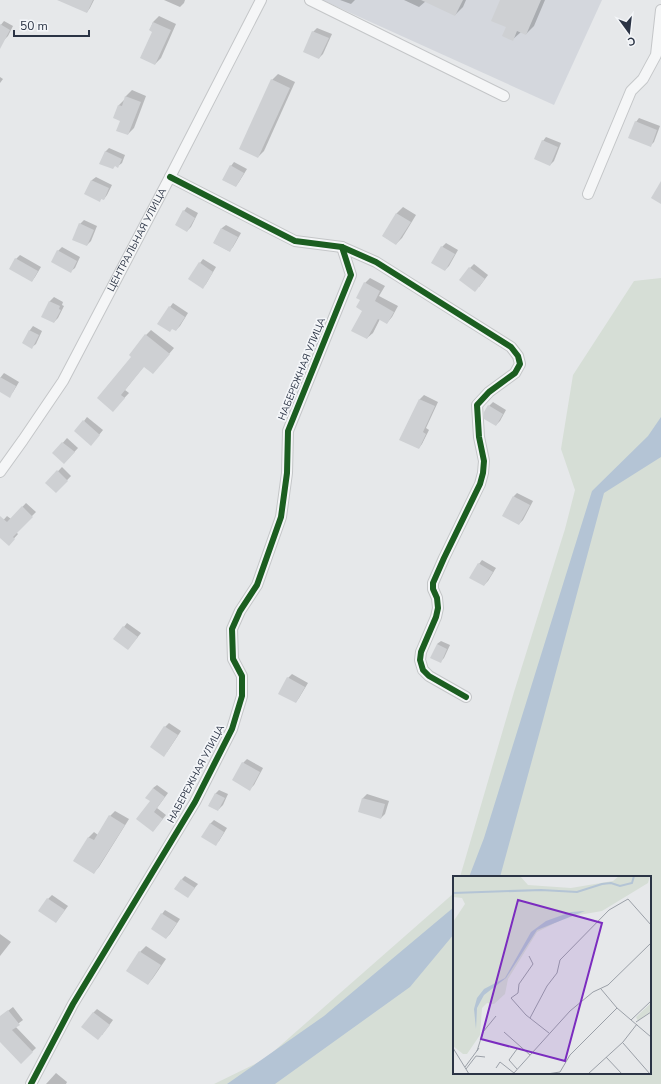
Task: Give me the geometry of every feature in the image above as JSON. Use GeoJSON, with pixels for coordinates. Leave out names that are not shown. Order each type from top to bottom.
{"type":"FeatureCollection","features":[{"type":"Feature","properties":{"kind":"street","name":"ЦЕНТРАЛЬНАЯ УЛИЦА"},"geometry":{"type":"LineString","coordinates":[[0,472],[63,380],[261,0]]}},
{"type":"Feature","properties":{"kind":"street"},"geometry":{"type":"LineString","coordinates":[[310,0],[504,96]]}},
{"type":"Feature","properties":{"kind":"street"},"geometry":{"type":"LineString","coordinates":[[588,194],[631,91],[643,79],[656,55],[661,10]]}},
{"type":"Feature","properties":{"kind":"street"},"geometry":{"type":"LineString","coordinates":[[170,177],[295,241],[342,247],[376,262],[511,348],[518,356],[520,364],[515,373],[489,392],[477,405],[479,437],[484,461],[483,473],[480,484],[433,583],[438,608],[420,660],[423,670],[428,676],[466,697]]}},
{"type":"Feature","properties":{"kind":"street","name":"НАБЕРЕЖНАЯ УЛИЦА"},"geometry":{"type":"LineString","coordinates":[[31,1084],[73,1004],[195,802],[232,729],[242,696],[242,676],[233,659],[232,630],[240,610],[257,585],[282,517],[288,431],[351,275],[342,247]]}},
{"type":"Feature","properties":{"kind":"shaded area"},"geometry":{"type":"Polygon","coordinates":[[[322,0],[602,0],[554,105],[322,0]]]}},
{"type":"Feature","properties":{"kind":"shaded area"},"geometry":{"type":"Polygon","coordinates":[[[661,278],[661,1084],[214,1084],[265,1059],[453,894],[453,1074],[651,1074],[651,876],[460,876],[514,692],[565,529],[575,490],[561,449],[573,375],[634,281],[661,278]]]}},
{"type":"Feature","properties":{"kind":"water"},"geometry":{"type":"Polygon","coordinates":[[[661,417],[661,457],[604,493],[500,876],[469,876],[484,838],[592,491],[648,436],[661,417]]]}},
{"type":"Feature","properties":{"kind":"water"},"geometry":{"type":"Polygon","coordinates":[[[453,908],[453,935],[410,987],[275,1084],[227,1084],[324,1016],[453,908]]]}},
{"type":"Feature","properties":{"kind":"building"},"geometry":{"type":"Polygon","coordinates":[[[57,0],[93,0],[87,13],[57,0]]]}},
{"type":"Feature","properties":{"kind":"building"},"geometry":{"type":"Polygon","coordinates":[[[421,0],[463,0],[455,16],[421,0]]]}},
{"type":"Feature","properties":{"kind":"building"},"geometry":{"type":"Polygon","coordinates":[[[500,0],[541,0],[526,35],[517,31],[513,41],[502,36],[506,27],[491,21],[500,0]]]}},
{"type":"Feature","properties":{"kind":"building"},"geometry":{"type":"Polygon","coordinates":[[[153,22],[171,30],[155,65],[140,58],[152,32],[149,30],[153,22]]]}},
{"type":"Feature","properties":{"kind":"building"},"geometry":{"type":"Polygon","coordinates":[[[0,24],[10,30],[0,49],[0,24]]]}},
{"type":"Feature","properties":{"kind":"building"},"geometry":{"type":"Polygon","coordinates":[[[312,31],[329,38],[319,59],[303,52],[312,31]]]}},
{"type":"Feature","properties":{"kind":"building"},"geometry":{"type":"Polygon","coordinates":[[[271,79],[290,88],[258,158],[239,149],[271,79]]]}},
{"type":"Feature","properties":{"kind":"building"},"geometry":{"type":"Polygon","coordinates":[[[125,96],[141,102],[128,135],[116,131],[120,121],[113,118],[118,105],[122,106],[125,96]]]}},
{"type":"Feature","properties":{"kind":"building"},"geometry":{"type":"Polygon","coordinates":[[[635,121],[657,130],[651,147],[628,138],[635,121]]]}},
{"type":"Feature","properties":{"kind":"building"},"geometry":{"type":"Polygon","coordinates":[[[542,140],[558,147],[550,166],[534,159],[542,140]]]}},
{"type":"Feature","properties":{"kind":"building"},"geometry":{"type":"Polygon","coordinates":[[[105,151],[122,159],[118,168],[115,166],[113,169],[99,164],[105,151]]]}},
{"type":"Feature","properties":{"kind":"building"},"geometry":{"type":"Polygon","coordinates":[[[230,165],[244,173],[236,187],[222,180],[230,165]]]}},
{"type":"Feature","properties":{"kind":"building"},"geometry":{"type":"Polygon","coordinates":[[[91,180],[109,188],[104,200],[101,199],[100,202],[84,194],[91,180]]]}},
{"type":"Feature","properties":{"kind":"building"},"geometry":{"type":"Polygon","coordinates":[[[661,181],[661,204],[651,198],[661,181]]]}},
{"type":"Feature","properties":{"kind":"building"},"geometry":{"type":"Polygon","coordinates":[[[183,210],[195,218],[187,232],[175,225],[183,210]]]}},
{"type":"Feature","properties":{"kind":"building"},"geometry":{"type":"Polygon","coordinates":[[[396,213],[411,222],[396,245],[382,236],[396,213]]]}},
{"type":"Feature","properties":{"kind":"building"},"geometry":{"type":"Polygon","coordinates":[[[79,223],[94,230],[87,246],[72,240],[79,223]]]}},
{"type":"Feature","properties":{"kind":"building"},"geometry":{"type":"Polygon","coordinates":[[[221,228],[238,237],[230,252],[213,243],[221,228]]]}},
{"type":"Feature","properties":{"kind":"building"},"geometry":{"type":"Polygon","coordinates":[[[441,246],[455,254],[445,271],[431,263],[441,246]]]}},
{"type":"Feature","properties":{"kind":"building"},"geometry":{"type":"Polygon","coordinates":[[[57,250],[77,261],[71,273],[51,262],[57,250]]]}},
{"type":"Feature","properties":{"kind":"building"},"geometry":{"type":"Polygon","coordinates":[[[15,258],[38,271],[32,282],[9,269],[15,258]]]}},
{"type":"Feature","properties":{"kind":"building"},"geometry":{"type":"Polygon","coordinates":[[[199,262],[213,272],[203,289],[188,279],[199,262]]]}},
{"type":"Feature","properties":{"kind":"building"},"geometry":{"type":"Polygon","coordinates":[[[469,267],[485,279],[475,292],[459,280],[469,267]]]}},
{"type":"Feature","properties":{"kind":"building"},"geometry":{"type":"Polygon","coordinates":[[[364,282],[380,291],[375,301],[394,312],[387,324],[378,319],[367,339],[351,331],[362,311],[356,307],[360,300],[356,298],[364,282]]]}},
{"type":"Feature","properties":{"kind":"building"},"geometry":{"type":"Polygon","coordinates":[[[49,301],[60,306],[59,309],[61,310],[54,323],[41,317],[49,301]]]}},
{"type":"Feature","properties":{"kind":"building"},"geometry":{"type":"Polygon","coordinates":[[[169,306],[185,317],[176,331],[172,329],[170,332],[157,324],[169,306]]]}},
{"type":"Feature","properties":{"kind":"building"},"geometry":{"type":"Polygon","coordinates":[[[29,330],[39,335],[32,349],[22,343],[29,330]]]}},
{"type":"Feature","properties":{"kind":"building"},"geometry":{"type":"Polygon","coordinates":[[[145,334],[170,354],[153,374],[144,367],[121,395],[125,398],[113,412],[97,398],[131,357],[129,355],[145,334]]]}},
{"type":"Feature","properties":{"kind":"building"},"geometry":{"type":"Polygon","coordinates":[[[0,377],[16,386],[10,398],[0,392],[0,377]]]}},
{"type":"Feature","properties":{"kind":"building"},"geometry":{"type":"Polygon","coordinates":[[[419,399],[435,406],[423,432],[426,434],[419,449],[399,440],[419,399]]]}},
{"type":"Feature","properties":{"kind":"building"},"geometry":{"type":"Polygon","coordinates":[[[488,405],[503,414],[496,426],[484,419],[484,412],[488,405]]]}},
{"type":"Feature","properties":{"kind":"building"},"geometry":{"type":"Polygon","coordinates":[[[83,420],[100,435],[91,446],[74,431],[83,420]]]}},
{"type":"Feature","properties":{"kind":"building"},"geometry":{"type":"Polygon","coordinates":[[[62,442],[75,452],[64,464],[52,453],[62,442]]]}},
{"type":"Feature","properties":{"kind":"building"},"geometry":{"type":"Polygon","coordinates":[[[57,470],[68,481],[56,493],[45,483],[57,470]]]}},
{"type":"Feature","properties":{"kind":"building"},"geometry":{"type":"Polygon","coordinates":[[[513,496],[530,505],[519,525],[502,516],[513,496]]]}},
{"type":"Feature","properties":{"kind":"building"},"geometry":{"type":"Polygon","coordinates":[[[22,506],[33,517],[13,537],[15,539],[9,546],[0,538],[0,516],[7,522],[22,506]]]}},
{"type":"Feature","properties":{"kind":"building"},"geometry":{"type":"Polygon","coordinates":[[[478,563],[493,572],[484,586],[469,578],[478,563]]]}},
{"type":"Feature","properties":{"kind":"building"},"geometry":{"type":"Polygon","coordinates":[[[123,626],[138,637],[128,650],[113,639],[123,626]]]}},
{"type":"Feature","properties":{"kind":"building"},"geometry":{"type":"Polygon","coordinates":[[[437,644],[447,649],[441,663],[430,658],[437,644]]]}},
{"type":"Feature","properties":{"kind":"building"},"geometry":{"type":"Polygon","coordinates":[[[287,677],[305,687],[296,703],[278,694],[287,677]]]}},
{"type":"Feature","properties":{"kind":"building"},"geometry":{"type":"Polygon","coordinates":[[[164,726],[178,735],[164,757],[150,747],[164,726]]]}},
{"type":"Feature","properties":{"kind":"building"},"geometry":{"type":"Polygon","coordinates":[[[242,762],[260,772],[250,791],[232,780],[242,762]]]}},
{"type":"Feature","properties":{"kind":"building"},"geometry":{"type":"Polygon","coordinates":[[[153,788],[165,797],[154,812],[163,819],[153,832],[136,819],[150,801],[145,798],[153,788]]]}},
{"type":"Feature","properties":{"kind":"building"},"geometry":{"type":"Polygon","coordinates":[[[215,793],[225,798],[218,811],[208,806],[215,793]]]}},
{"type":"Feature","properties":{"kind":"building"},"geometry":{"type":"Polygon","coordinates":[[[362,798],[385,804],[381,819],[358,812],[362,798]]]}},
{"type":"Feature","properties":{"kind":"building"},"geometry":{"type":"Polygon","coordinates":[[[109,815],[125,825],[94,874],[73,861],[88,837],[94,840],[109,815]]]}},
{"type":"Feature","properties":{"kind":"building"},"geometry":{"type":"Polygon","coordinates":[[[210,823],[224,832],[216,846],[201,837],[210,823]]]}},
{"type":"Feature","properties":{"kind":"building"},"geometry":{"type":"Polygon","coordinates":[[[181,879],[195,888],[188,898],[174,889],[181,879]]]}},
{"type":"Feature","properties":{"kind":"building"},"geometry":{"type":"Polygon","coordinates":[[[47,898],[65,910],[56,923],[38,911],[47,898]]]}},
{"type":"Feature","properties":{"kind":"building"},"geometry":{"type":"Polygon","coordinates":[[[161,913],[177,923],[166,939],[151,929],[161,913]]]}},
{"type":"Feature","properties":{"kind":"building"},"geometry":{"type":"Polygon","coordinates":[[[139,951],[161,965],[148,985],[126,971],[139,951]]]}},
{"type":"Feature","properties":{"kind":"building"},"geometry":{"type":"Polygon","coordinates":[[[8,1010],[20,1025],[12,1030],[33,1052],[21,1064],[0,1042],[0,1016],[8,1010]]]}},
{"type":"Feature","properties":{"kind":"building"},"geometry":{"type":"Polygon","coordinates":[[[93,1012],[110,1025],[98,1040],[81,1027],[93,1012]]]}},
{"type":"Feature","properties":{"kind":"cycle path"},"geometry":{"type":"LineString","coordinates":[[170,177],[295,241],[342,247],[376,262],[511,347],[518,356],[520,364],[515,373],[489,392],[477,405],[479,437],[484,461],[483,473],[480,484],[433,583],[438,608],[436,617],[421,652],[420,660],[423,670],[429,676],[466,697]]}},
{"type":"Feature","properties":{"kind":"cycle path"},"geometry":{"type":"LineString","coordinates":[[31,1084],[73,1004],[195,802],[232,729],[242,696],[242,676],[233,659],[232,629],[240,611],[257,585],[281,517],[287,473],[288,431],[351,275],[342,247]]}}]}
